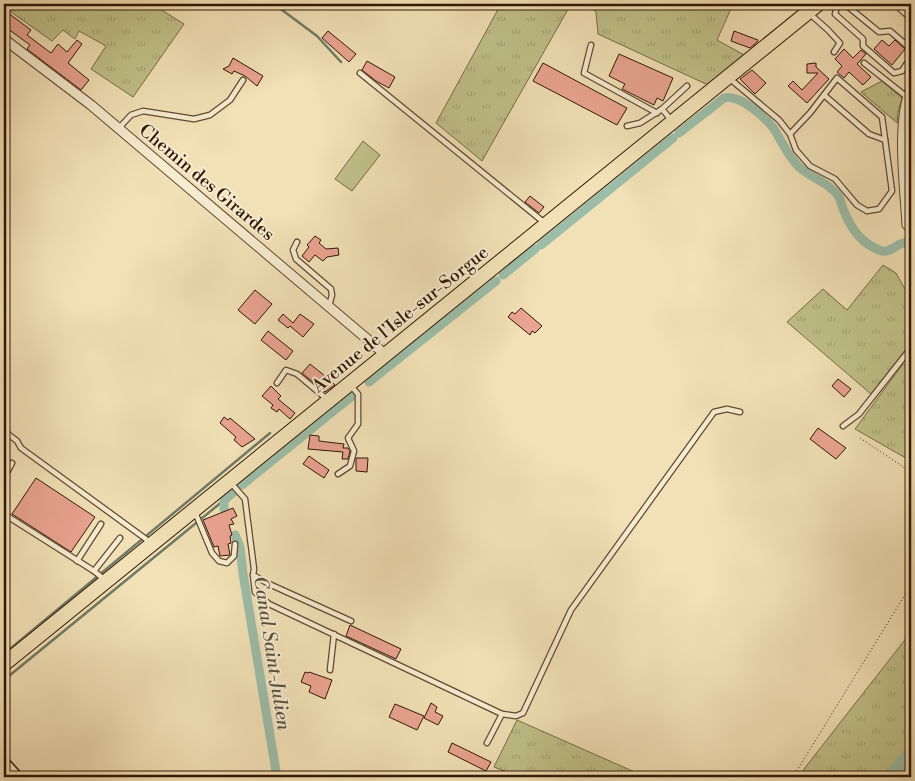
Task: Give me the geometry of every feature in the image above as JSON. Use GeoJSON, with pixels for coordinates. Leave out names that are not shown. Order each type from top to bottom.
{"type":"FeatureCollection","features":[{"type":"Feature","properties":{"kind":"main road","name":"Avenue de l'Isle-sur-Sorgue"},"geometry":{"type":"LineString","coordinates":[[4,664],[813,8]]}},
{"type":"Feature","properties":{"kind":"street","name":"Chemin des Girardes"},"geometry":{"type":"LineString","coordinates":[[4,39],[119,128],[386,355]]}},
{"type":"Feature","properties":{"kind":"street"},"geometry":{"type":"LineString","coordinates":[[907,225],[902,127],[909,92]]}},
{"type":"Feature","properties":{"kind":"street"},"geometry":{"type":"LineString","coordinates":[[4,764],[16,777]]}},
{"type":"Feature","properties":{"kind":"lane"},"geometry":{"type":"LineString","coordinates":[[911,49],[890,31],[878,32],[846,5],[841,4],[837,7],[835,14],[862,39],[863,46],[894,73],[902,71],[911,57]]}},
{"type":"Feature","properties":{"kind":"lane"},"geometry":{"type":"LineString","coordinates":[[895,4],[911,20]]}},
{"type":"Feature","properties":{"kind":"lane"},"geometry":{"type":"LineString","coordinates":[[813,8],[828,30],[840,43],[834,52]]}},
{"type":"Feature","properties":{"kind":"lane"},"geometry":{"type":"LineString","coordinates":[[591,45],[584,73],[657,112]]}},
{"type":"Feature","properties":{"kind":"lane"},"geometry":{"type":"LineString","coordinates":[[864,63],[909,92]]}},
{"type":"Feature","properties":{"kind":"lane"},"geometry":{"type":"LineString","coordinates":[[360,73],[547,224]]}},
{"type":"Feature","properties":{"kind":"lane"},"geometry":{"type":"LineString","coordinates":[[728,77],[779,120],[790,134],[796,150],[810,166],[835,179],[857,205],[867,211],[879,209],[892,191],[882,117],[837,78],[810,113],[790,134]]}},
{"type":"Feature","properties":{"kind":"lane"},"geometry":{"type":"LineString","coordinates":[[119,128],[131,115],[143,111],[194,119],[210,115],[230,100],[243,80]]}},
{"type":"Feature","properties":{"kind":"lane"},"geometry":{"type":"LineString","coordinates":[[627,126],[640,123],[662,109],[687,86]]}},
{"type":"Feature","properties":{"kind":"lane"},"geometry":{"type":"LineString","coordinates":[[824,95],[869,134],[885,140]]}},
{"type":"Feature","properties":{"kind":"lane"},"geometry":{"type":"LineString","coordinates":[[662,109],[673,122]]}},
{"type":"Feature","properties":{"kind":"lane"},"geometry":{"type":"LineString","coordinates":[[297,242],[293,250],[296,259],[331,290],[332,295],[329,306]]}},
{"type":"Feature","properties":{"kind":"lane"},"geometry":{"type":"LineString","coordinates":[[843,426],[859,414],[911,348]]}},
{"type":"Feature","properties":{"kind":"lane"},"geometry":{"type":"LineString","coordinates":[[277,383],[286,370],[297,374],[329,401]]}},
{"type":"Feature","properties":{"kind":"lane"},"geometry":{"type":"LineString","coordinates":[[338,474],[350,466],[354,452],[348,438],[358,424],[358,394],[349,384]]}},
{"type":"Feature","properties":{"kind":"lane"},"geometry":{"type":"LineString","coordinates":[[230,481],[245,499],[255,592],[269,604],[502,714],[516,716],[523,713],[571,610],[714,412],[727,409],[740,412]]}},
{"type":"Feature","properties":{"kind":"lane"},"geometry":{"type":"LineString","coordinates":[[4,431],[17,441],[22,448],[152,544]]}},
{"type":"Feature","properties":{"kind":"lane"},"geometry":{"type":"LineString","coordinates":[[4,478],[12,463]]}},
{"type":"Feature","properties":{"kind":"lane"},"geometry":{"type":"LineString","coordinates":[[194,510],[212,553],[219,561],[227,563],[234,556],[235,544]]}},
{"type":"Feature","properties":{"kind":"lane"},"geometry":{"type":"LineString","coordinates":[[4,514],[106,581]]}},
{"type":"Feature","properties":{"kind":"lane"},"geometry":{"type":"LineString","coordinates":[[77,561],[101,524]]}},
{"type":"Feature","properties":{"kind":"lane"},"geometry":{"type":"LineString","coordinates":[[94,572],[120,538]]}},
{"type":"Feature","properties":{"kind":"lane"},"geometry":{"type":"LineString","coordinates":[[253,575],[352,621]]}},
{"type":"Feature","properties":{"kind":"lane"},"geometry":{"type":"LineString","coordinates":[[330,670],[334,634]]}},
{"type":"Feature","properties":{"kind":"lane"},"geometry":{"type":"LineString","coordinates":[[487,744],[502,714]]}},
{"type":"Feature","properties":{"kind":"path"},"geometry":{"type":"LineString","coordinates":[[907,225],[911,246]]}},
{"type":"Feature","properties":{"kind":"path"},"geometry":{"type":"LineString","coordinates":[[860,438],[911,474]]}},
{"type":"Feature","properties":{"kind":"path"},"geometry":{"type":"LineString","coordinates":[[793,777],[911,585]]}},
{"type":"Feature","properties":{"kind":"green space"},"geometry":{"type":"Polygon","coordinates":[[[4,4],[152,4],[184,24],[133,97],[91,69],[106,46],[79,31],[75,39],[63,30],[52,41],[4,7],[4,4]]]}},
{"type":"Feature","properties":{"kind":"green space"},"geometry":{"type":"Polygon","coordinates":[[[501,4],[571,4],[482,161],[436,123],[501,4]]]}},
{"type":"Feature","properties":{"kind":"green space"},"geometry":{"type":"Polygon","coordinates":[[[589,4],[733,4],[717,40],[746,56],[708,85],[598,34],[596,12],[589,4]]]}},
{"type":"Feature","properties":{"kind":"green space"},"geometry":{"type":"Polygon","coordinates":[[[882,81],[902,98],[897,123],[861,92],[882,81]]]}},
{"type":"Feature","properties":{"kind":"green space"},"geometry":{"type":"Polygon","coordinates":[[[363,141],[380,155],[352,191],[335,179],[363,141]]]}},
{"type":"Feature","properties":{"kind":"green space"},"geometry":{"type":"Polygon","coordinates":[[[883,265],[896,273],[905,289],[911,310],[911,343],[871,394],[787,322],[823,289],[847,310],[883,265]]]}},
{"type":"Feature","properties":{"kind":"green space"},"geometry":{"type":"Polygon","coordinates":[[[903,364],[911,368],[911,461],[855,429],[903,364]]]}},
{"type":"Feature","properties":{"kind":"green space"},"geometry":{"type":"Polygon","coordinates":[[[911,632],[911,747],[886,777],[801,777],[804,769],[911,632]]]}},
{"type":"Feature","properties":{"kind":"green space"},"geometry":{"type":"Polygon","coordinates":[[[517,720],[646,777],[519,777],[494,767],[517,720]]]}},
{"type":"Feature","properties":{"kind":"building"},"geometry":{"type":"Polygon","coordinates":[[[4,10],[31,30],[27,35],[51,53],[58,44],[67,52],[77,40],[82,44],[68,63],[89,80],[81,90],[27,49],[30,45],[4,26],[4,10]]]}},
{"type":"Feature","properties":{"kind":"building"},"geometry":{"type":"Polygon","coordinates":[[[328,31],[356,54],[349,62],[322,38],[328,31]]]}},
{"type":"Feature","properties":{"kind":"building"},"geometry":{"type":"Polygon","coordinates":[[[734,31],[758,40],[750,48],[731,41],[734,31]]]}},
{"type":"Feature","properties":{"kind":"building"},"geometry":{"type":"Polygon","coordinates":[[[882,40],[889,46],[895,40],[905,49],[892,65],[874,49],[882,40]]]}},
{"type":"Feature","properties":{"kind":"building"},"geometry":{"type":"Polygon","coordinates":[[[844,49],[853,58],[861,50],[866,54],[857,64],[871,77],[863,85],[849,72],[844,78],[837,72],[842,66],[835,59],[844,49]]]}},
{"type":"Feature","properties":{"kind":"building"},"geometry":{"type":"Polygon","coordinates":[[[619,54],[673,78],[663,101],[657,98],[654,105],[622,89],[625,84],[609,76],[619,54]]]}},
{"type":"Feature","properties":{"kind":"building"},"geometry":{"type":"Polygon","coordinates":[[[233,58],[263,76],[257,86],[245,76],[234,71],[232,74],[223,69],[229,66],[233,58]]]}},
{"type":"Feature","properties":{"kind":"building"},"geometry":{"type":"Polygon","coordinates":[[[367,61],[395,77],[389,88],[362,70],[367,61]]]}},
{"type":"Feature","properties":{"kind":"building"},"geometry":{"type":"Polygon","coordinates":[[[543,63],[627,108],[617,125],[533,81],[543,63]]]}},
{"type":"Feature","properties":{"kind":"building"},"geometry":{"type":"Polygon","coordinates":[[[816,63],[816,67],[829,79],[807,103],[788,86],[793,81],[802,90],[818,73],[807,73],[807,64],[816,63]]]}},
{"type":"Feature","properties":{"kind":"building"},"geometry":{"type":"Polygon","coordinates":[[[752,70],[766,83],[755,94],[740,79],[752,70]]]}},
{"type":"Feature","properties":{"kind":"building"},"geometry":{"type":"Polygon","coordinates":[[[530,196],[544,207],[539,213],[525,202],[530,196]]]}},
{"type":"Feature","properties":{"kind":"building"},"geometry":{"type":"Polygon","coordinates":[[[315,236],[321,240],[319,243],[326,249],[338,248],[339,255],[327,257],[323,261],[315,255],[309,262],[302,256],[309,247],[307,245],[315,236]]]}},
{"type":"Feature","properties":{"kind":"building"},"geometry":{"type":"Polygon","coordinates":[[[255,290],[272,304],[255,324],[238,310],[255,290]]]}},
{"type":"Feature","properties":{"kind":"building"},"geometry":{"type":"Polygon","coordinates":[[[521,308],[542,326],[535,333],[532,331],[530,335],[508,317],[512,312],[515,314],[521,308]]]}},
{"type":"Feature","properties":{"kind":"building"},"geometry":{"type":"Polygon","coordinates":[[[283,314],[293,323],[300,314],[314,324],[303,337],[290,326],[288,328],[278,320],[283,314]]]}},
{"type":"Feature","properties":{"kind":"building"},"geometry":{"type":"Polygon","coordinates":[[[268,331],[293,351],[286,360],[261,340],[268,331]]]}},
{"type":"Feature","properties":{"kind":"building"},"geometry":{"type":"Polygon","coordinates":[[[310,364],[335,385],[325,392],[302,373],[310,364]]]}},
{"type":"Feature","properties":{"kind":"building"},"geometry":{"type":"Polygon","coordinates":[[[838,379],[851,389],[844,397],[832,386],[838,379]]]}},
{"type":"Feature","properties":{"kind":"building"},"geometry":{"type":"Polygon","coordinates":[[[271,386],[281,396],[278,399],[295,413],[290,419],[279,409],[277,412],[271,408],[273,405],[262,396],[271,386]]]}},
{"type":"Feature","properties":{"kind":"building"},"geometry":{"type":"Polygon","coordinates":[[[224,417],[228,420],[230,418],[255,439],[242,447],[234,440],[236,437],[220,423],[224,417]]]}},
{"type":"Feature","properties":{"kind":"building"},"geometry":{"type":"Polygon","coordinates":[[[818,428],[846,448],[836,459],[810,439],[818,428]]]}},
{"type":"Feature","properties":{"kind":"building"},"geometry":{"type":"Polygon","coordinates":[[[310,435],[319,436],[319,441],[344,444],[343,448],[348,448],[350,451],[348,459],[342,459],[343,452],[308,449],[310,435]]]}},
{"type":"Feature","properties":{"kind":"building"},"geometry":{"type":"Polygon","coordinates":[[[309,456],[329,470],[324,478],[303,464],[309,456]]]}},
{"type":"Feature","properties":{"kind":"building"},"geometry":{"type":"Polygon","coordinates":[[[356,458],[368,458],[367,472],[356,471],[356,458]]]}},
{"type":"Feature","properties":{"kind":"building"},"geometry":{"type":"Polygon","coordinates":[[[36,478],[95,517],[71,552],[12,514],[36,478]]]}},
{"type":"Feature","properties":{"kind":"building"},"geometry":{"type":"Polygon","coordinates":[[[233,508],[237,516],[231,519],[234,524],[229,525],[232,535],[230,536],[231,543],[228,544],[230,555],[220,556],[218,546],[214,547],[203,520],[233,508]]]}},
{"type":"Feature","properties":{"kind":"building"},"geometry":{"type":"Polygon","coordinates":[[[350,625],[401,649],[396,659],[346,636],[350,625]]]}},
{"type":"Feature","properties":{"kind":"building"},"geometry":{"type":"Polygon","coordinates":[[[305,672],[332,680],[325,699],[309,692],[311,686],[301,682],[305,672]]]}},
{"type":"Feature","properties":{"kind":"building"},"geometry":{"type":"Polygon","coordinates":[[[431,703],[437,707],[435,712],[443,716],[438,725],[424,718],[431,703]]]}},
{"type":"Feature","properties":{"kind":"building"},"geometry":{"type":"Polygon","coordinates":[[[395,704],[424,716],[417,730],[389,717],[395,704]]]}},
{"type":"Feature","properties":{"kind":"building"},"geometry":{"type":"Polygon","coordinates":[[[452,743],[491,762],[486,771],[448,752],[452,743]]]}},
{"type":"Feature","properties":{"kind":"waterway"},"geometry":{"type":"LineString","coordinates":[[274,4],[317,36],[341,62]]}},
{"type":"Feature","properties":{"kind":"waterway","name":"Canal Saint-Julien"},"geometry":{"type":"LineString","coordinates":[[679,133],[724,98],[737,99],[752,108],[770,124],[788,154],[799,167],[835,192],[857,235],[873,247],[883,251],[890,250],[907,242]]}},
{"type":"Feature","properties":{"kind":"waterway","name":"Canal Saint-Julien"},"geometry":{"type":"LineString","coordinates":[[541,245],[673,138]]}},
{"type":"Feature","properties":{"kind":"waterway","name":"Canal Saint-Julien"},"geometry":{"type":"LineString","coordinates":[[503,275],[535,249]]}},
{"type":"Feature","properties":{"kind":"waterway","name":"Canal Saint-Julien"},"geometry":{"type":"LineString","coordinates":[[369,382],[496,281]]}},
{"type":"Feature","properties":{"kind":"waterway","name":"Canal Saint-Julien"},"geometry":{"type":"LineString","coordinates":[[242,485],[352,396]]}},
{"type":"Feature","properties":{"kind":"waterway"},"geometry":{"type":"LineString","coordinates":[[4,654],[270,433]]}},
{"type":"Feature","properties":{"kind":"waterway","name":"Canal Saint-Julien"},"geometry":{"type":"LineString","coordinates":[[224,509],[224,500],[235,491]]}},
{"type":"Feature","properties":{"kind":"waterway"},"geometry":{"type":"LineString","coordinates":[[4,680],[223,501]]}},
{"type":"Feature","properties":{"kind":"waterway","name":"Canal Saint-Julien"},"geometry":{"type":"LineString","coordinates":[[235,535],[240,547],[277,777]]}},
{"type":"Feature","properties":{"kind":"waterway"},"geometry":{"type":"LineString","coordinates":[[891,777],[911,754]]}}]}
